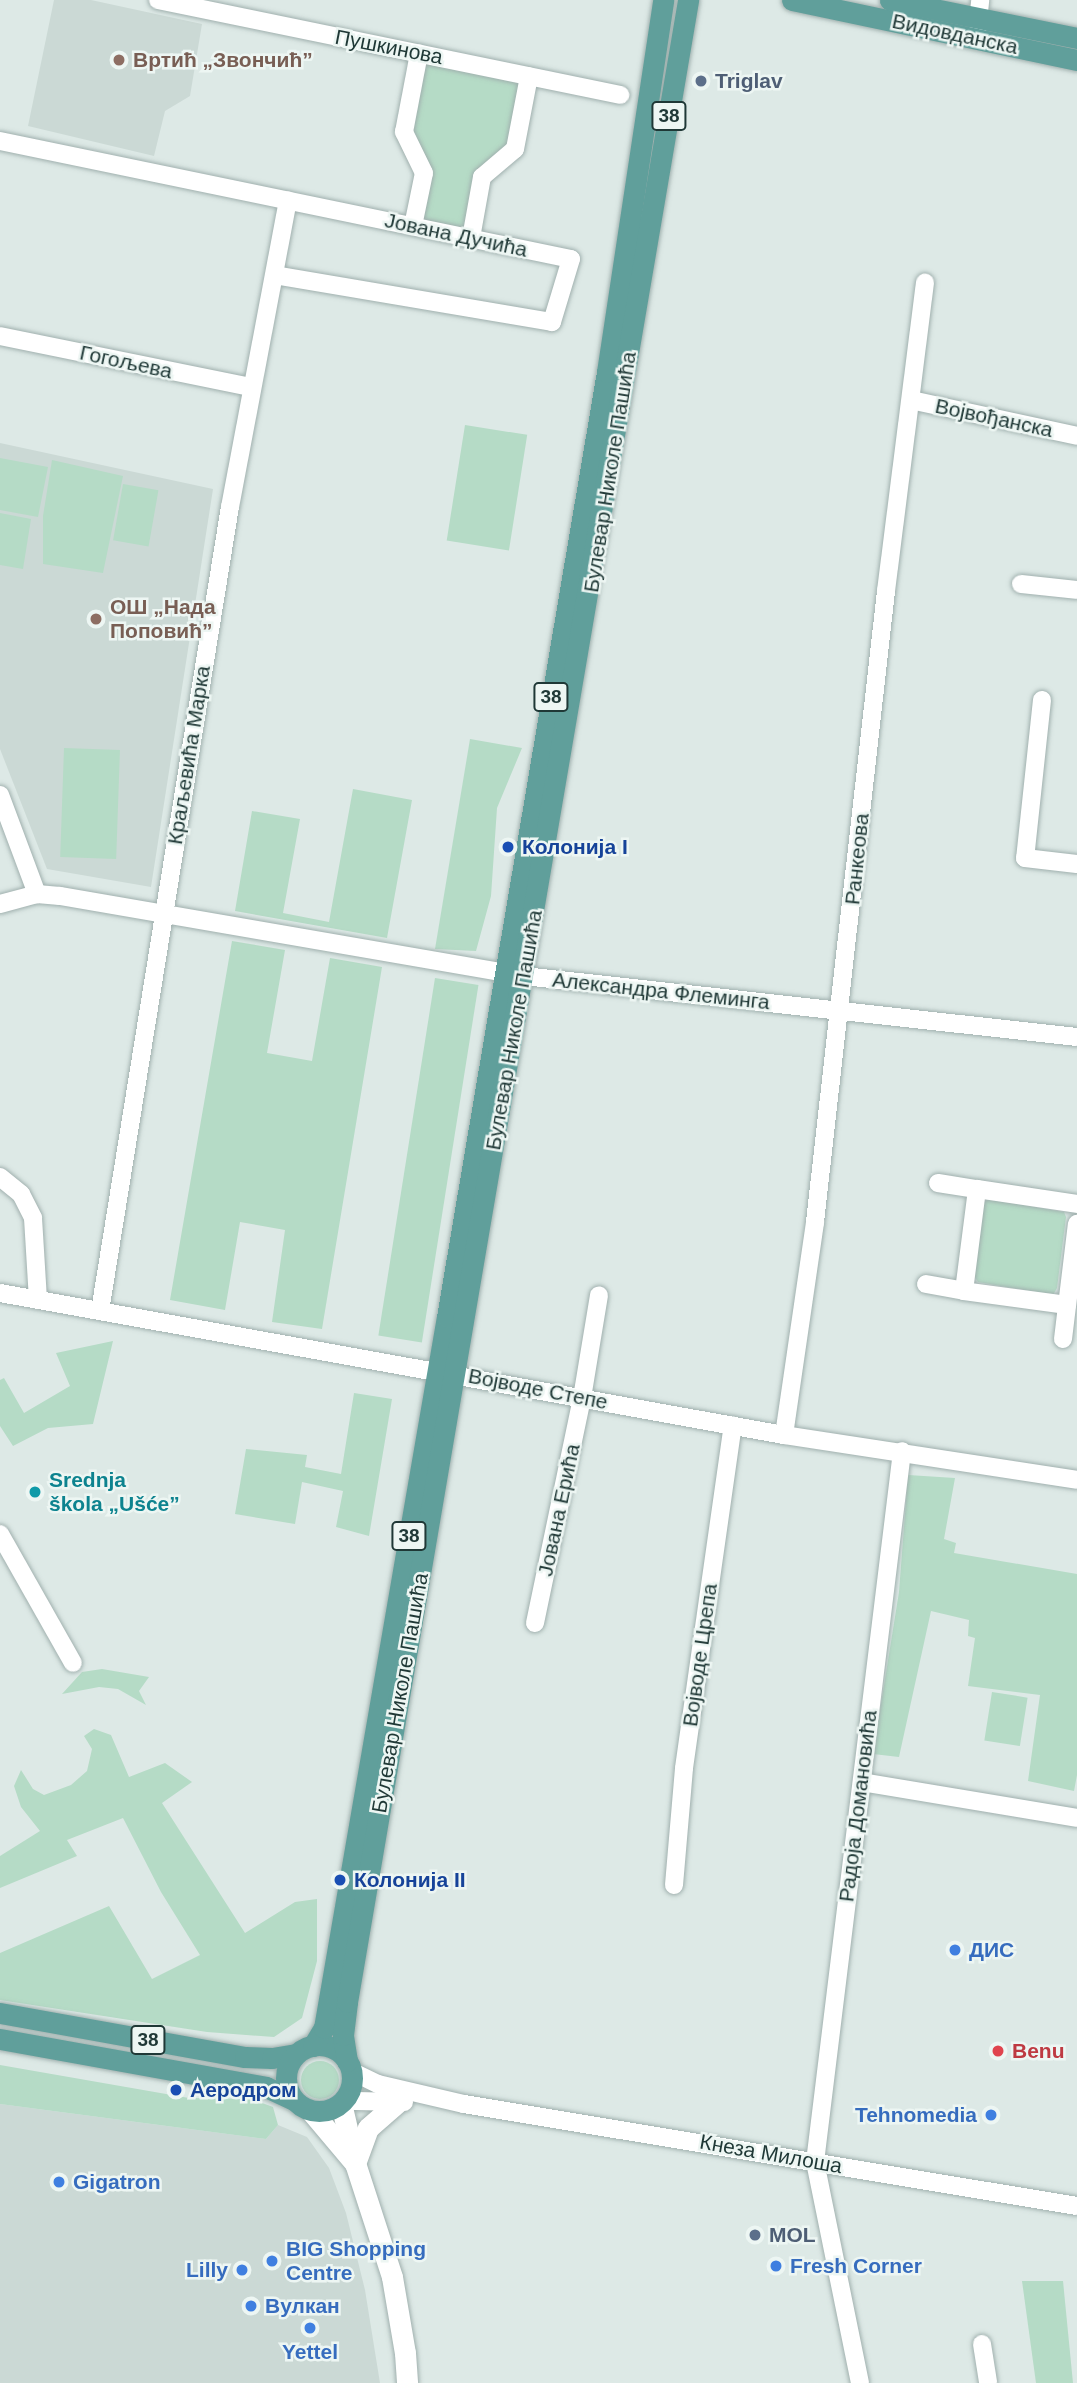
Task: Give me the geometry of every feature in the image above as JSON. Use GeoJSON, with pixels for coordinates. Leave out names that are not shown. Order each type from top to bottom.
{"type":"FeatureCollection","features":[{"type":"Feature","properties":{"kind":"main road","name":"Булевар Николе Пашића"},"geometry":{"type":"LineString","coordinates":[[513,975],[663,0]]}},
{"type":"Feature","properties":{"kind":"main road","name":"Булевар Николе Пашића"},"geometry":{"type":"LineString","coordinates":[[349,2066],[343,2035],[347,2002],[446,1372],[513,975],[688,0]]}},
{"type":"Feature","properties":{"kind":"main road","name":"Видовданска"},"geometry":{"type":"LineString","coordinates":[[792,0],[1077,60]]}},
{"type":"Feature","properties":{"kind":"main road","name":"Видовданска"},"geometry":{"type":"LineString","coordinates":[[890,0],[980,9],[1077,38]]}},
{"type":"Feature","properties":{"kind":"main road","name":"Булевар Николе Пашића"},"geometry":{"type":"LineString","coordinates":[[305,2050],[324,2028],[446,1372]]}},
{"type":"Feature","properties":{"kind":"main road"},"geometry":{"type":"LineString","coordinates":[[257,2058],[301,2042],[328,2000]]}},
{"type":"Feature","properties":{"kind":"main road","name":"38"},"geometry":{"type":"LineString","coordinates":[[0,2013],[257,2058],[332,2048],[349,2066],[350,2089],[344,2100]]}},
{"type":"Feature","properties":{"kind":"main road","name":"38"},"geometry":{"type":"LineString","coordinates":[[0,2039],[266,2087],[311,2111]]}},
{"type":"Feature","properties":{"kind":"main road","name":"38"},"geometry":{"type":"LineString","coordinates":[[292,2099],[285,2081],[290,2061],[305,2050]]}},
{"type":"Feature","properties":{"kind":"main road"},"geometry":{"type":"LineString","coordinates":[[311,2111],[322,2112],[344,2100]]}},
{"type":"Feature","properties":{"kind":"street","name":"Пушкинова"},"geometry":{"type":"LineString","coordinates":[[158,0],[620,94]]}},
{"type":"Feature","properties":{"kind":"street"},"geometry":{"type":"LineString","coordinates":[[975,39],[980,9]]}},
{"type":"Feature","properties":{"kind":"street"},"geometry":{"type":"LineString","coordinates":[[413,226],[424,173],[404,132],[419,53]]}},
{"type":"Feature","properties":{"kind":"street"},"geometry":{"type":"LineString","coordinates":[[471,238],[482,177],[515,149],[529,75]]}},
{"type":"Feature","properties":{"kind":"street","name":"Јована Дучића"},"geometry":{"type":"LineString","coordinates":[[0,141],[571,259],[552,322],[275,275]]}},
{"type":"Feature","properties":{"kind":"street","name":"Краљевића Марка"},"geometry":{"type":"LineString","coordinates":[[100,1311],[162,915],[251,387],[288,200]]}},
{"type":"Feature","properties":{"kind":"street","name":"Ранкеова"},"geometry":{"type":"LineString","coordinates":[[784,1435],[815,1222],[886,590],[925,282]]}},
{"type":"Feature","properties":{"kind":"street","name":"Гогољева"},"geometry":{"type":"LineString","coordinates":[[0,336],[251,387]]}},
{"type":"Feature","properties":{"kind":"street","name":"Војвођанска"},"geometry":{"type":"LineString","coordinates":[[911,400],[1077,436]]}},
{"type":"Feature","properties":{"kind":"street"},"geometry":{"type":"LineString","coordinates":[[1021,584],[1077,590]]}},
{"type":"Feature","properties":{"kind":"street"},"geometry":{"type":"LineString","coordinates":[[1042,700],[1025,858],[1077,864]]}},
{"type":"Feature","properties":{"kind":"street"},"geometry":{"type":"LineString","coordinates":[[0,795],[37,894]]}},
{"type":"Feature","properties":{"kind":"street","name":"Александра Флеминга"},"geometry":{"type":"LineString","coordinates":[[0,904],[37,894],[513,975],[1077,1037]]}},
{"type":"Feature","properties":{"kind":"street"},"geometry":{"type":"LineString","coordinates":[[0,1177],[21,1194],[33,1218],[38,1300]]}},
{"type":"Feature","properties":{"kind":"street"},"geometry":{"type":"LineString","coordinates":[[938,1183],[1077,1204]]}},
{"type":"Feature","properties":{"kind":"street"},"geometry":{"type":"LineString","coordinates":[[964,1291],[976,1189]]}},
{"type":"Feature","properties":{"kind":"street"},"geometry":{"type":"LineString","coordinates":[[1063,1339],[1077,1224]]}},
{"type":"Feature","properties":{"kind":"street"},"geometry":{"type":"LineString","coordinates":[[926,1284],[1068,1305]]}},
{"type":"Feature","properties":{"kind":"street","name":"Војводе Степе"},"geometry":{"type":"LineString","coordinates":[[0,1293],[784,1435],[1077,1480]]}},
{"type":"Feature","properties":{"kind":"street","name":"Јована Ерића"},"geometry":{"type":"LineString","coordinates":[[535,1623],[582,1398],[599,1295]]}},
{"type":"Feature","properties":{"kind":"street","name":"Војводе Црепа"},"geometry":{"type":"LineString","coordinates":[[674,1885],[684,1768],[733,1425]]}},
{"type":"Feature","properties":{"kind":"street","name":"Радоја Домановића"},"geometry":{"type":"LineString","coordinates":[[860,2383],[815,2162],[832,1998],[862,1782],[902,1451]]}},
{"type":"Feature","properties":{"kind":"street"},"geometry":{"type":"LineString","coordinates":[[0,1534],[74,1663]]}},
{"type":"Feature","properties":{"kind":"street"},"geometry":{"type":"LineString","coordinates":[[862,1782],[1077,1818]]}},
{"type":"Feature","properties":{"kind":"street","name":"Кнеза Милоша"},"geometry":{"type":"LineString","coordinates":[[349,2066],[377,2084],[464,2104],[1077,2206]]}},
{"type":"Feature","properties":{"kind":"street"},"geometry":{"type":"LineString","coordinates":[[344,2100],[355,2164],[392,2277],[407,2383]]}},
{"type":"Feature","properties":{"kind":"street","name":"Кнеза Милоша"},"geometry":{"type":"LineString","coordinates":[[344,2100],[464,2104]]}},
{"type":"Feature","properties":{"kind":"street"},"geometry":{"type":"LineString","coordinates":[[355,2164],[368,2128],[399,2101]]}},
{"type":"Feature","properties":{"kind":"street"},"geometry":{"type":"LineString","coordinates":[[311,2111],[355,2164]]}},
{"type":"Feature","properties":{"kind":"street"},"geometry":{"type":"LineString","coordinates":[[982,2344],[988,2383]]}},
{"type":"Feature","properties":{"kind":"shaded area","name":"Вртић „Звончић”"},"geometry":{"type":"Polygon","coordinates":[[[54,0],[91,0],[202,24],[190,96],[165,111],[154,156],[28,126],[54,0]]]}},
{"type":"Feature","properties":{"kind":"shaded area","name":"ОШ „Нада Поповић”"},"geometry":{"type":"Polygon","coordinates":[[[0,443],[213,489],[151,887],[47,869],[0,749],[0,443]]]}},
{"type":"Feature","properties":{"kind":"shaded area"},"geometry":{"type":"Polygon","coordinates":[[[0,2104],[266,2139],[278,2125],[307,2137],[329,2168],[346,2213],[365,2290],[380,2383],[0,2383],[0,2104]]]}},
{"type":"Feature","properties":{"kind":"green space"},"geometry":{"type":"Polygon","coordinates":[[[419,53],[529,76],[515,149],[482,177],[471,238],[413,226],[423,173],[404,132],[419,53]]]}},
{"type":"Feature","properties":{"kind":"green space"},"geometry":{"type":"Polygon","coordinates":[[[465,425],[527,435],[509,550],[447,541],[465,425]]]}},
{"type":"Feature","properties":{"kind":"green space"},"geometry":{"type":"Polygon","coordinates":[[[0,458],[48,467],[38,517],[0,510],[0,458]]]}},
{"type":"Feature","properties":{"kind":"green space"},"geometry":{"type":"Polygon","coordinates":[[[52,460],[123,476],[103,573],[43,564],[43,516],[52,460]]]}},
{"type":"Feature","properties":{"kind":"green space"},"geometry":{"type":"Polygon","coordinates":[[[123,484],[158,490],[149,546],[113,540],[123,484]]]}},
{"type":"Feature","properties":{"kind":"green space"},"geometry":{"type":"Polygon","coordinates":[[[0,513],[31,519],[23,569],[0,565],[0,513]]]}},
{"type":"Feature","properties":{"kind":"green space"},"geometry":{"type":"Polygon","coordinates":[[[470,739],[522,748],[497,808],[491,896],[476,951],[435,949],[470,739]]]}},
{"type":"Feature","properties":{"kind":"green space"},"geometry":{"type":"Polygon","coordinates":[[[64,748],[120,750],[116,859],[60,857],[64,748]]]}},
{"type":"Feature","properties":{"kind":"green space"},"geometry":{"type":"Polygon","coordinates":[[[353,789],[412,800],[387,938],[235,911],[252,811],[300,819],[283,913],[329,922],[353,789]]]}},
{"type":"Feature","properties":{"kind":"green space"},"geometry":{"type":"Polygon","coordinates":[[[232,941],[285,950],[267,1053],[312,1061],[330,958],[382,967],[322,1329],[272,1322],[285,1230],[240,1222],[225,1310],[170,1300],[232,941]]]}},
{"type":"Feature","properties":{"kind":"green space"},"geometry":{"type":"Polygon","coordinates":[[[435,978],[478,985],[422,1342],[378,1336],[435,978]]]}},
{"type":"Feature","properties":{"kind":"green space"},"geometry":{"type":"Polygon","coordinates":[[[988,1199],[1064,1212],[1066,1217],[1057,1288],[1053,1295],[978,1282],[974,1276],[982,1204],[988,1199]]]}},
{"type":"Feature","properties":{"kind":"green space"},"geometry":{"type":"Polygon","coordinates":[[[113,1341],[93,1424],[48,1428],[13,1446],[0,1426],[0,1380],[4,1378],[24,1413],[70,1386],[56,1353],[113,1341]]]}},
{"type":"Feature","properties":{"kind":"green space"},"geometry":{"type":"Polygon","coordinates":[[[354,1393],[392,1399],[369,1536],[336,1527],[343,1491],[302,1482],[295,1524],[235,1514],[246,1449],[307,1455],[305,1467],[341,1474],[354,1393]]]}},
{"type":"Feature","properties":{"kind":"green space"},"geometry":{"type":"Polygon","coordinates":[[[908,1475],[955,1478],[944,1539],[956,1543],[954,1553],[1077,1574],[1077,1775],[1074,1791],[1028,1781],[1040,1695],[968,1686],[975,1638],[968,1636],[969,1620],[931,1611],[899,1757],[873,1754],[899,1592],[908,1475]]]}},
{"type":"Feature","properties":{"kind":"green space"},"geometry":{"type":"Polygon","coordinates":[[[102,1669],[149,1677],[139,1691],[146,1705],[118,1689],[99,1687],[62,1694],[82,1672],[102,1669]]]}},
{"type":"Feature","properties":{"kind":"green space"},"geometry":{"type":"Polygon","coordinates":[[[992,1692],[1028,1698],[1020,1746],[984,1740],[992,1692]]]}},
{"type":"Feature","properties":{"kind":"green space"},"geometry":{"type":"Polygon","coordinates":[[[94,1729],[111,1735],[129,1777],[165,1763],[192,1782],[162,1803],[245,1933],[295,1902],[317,1899],[317,1961],[302,2018],[274,2037],[207,2032],[0,2000],[0,1953],[109,1906],[152,1979],[200,1955],[161,1892],[123,1818],[67,1840],[77,1856],[0,1888],[0,1856],[40,1831],[21,1807],[14,1786],[21,1770],[33,1789],[44,1795],[71,1785],[87,1771],[92,1749],[84,1736],[94,1729]]]}},
{"type":"Feature","properties":{"kind":"green space"},"geometry":{"type":"Polygon","coordinates":[[[320,2061],[333,2067],[339,2080],[333,2093],[320,2099],[307,2093],[301,2080],[307,2067],[320,2061]]]}},
{"type":"Feature","properties":{"kind":"green space"},"geometry":{"type":"Polygon","coordinates":[[[0,2065],[189,2098],[251,2099],[273,2107],[278,2125],[266,2139],[0,2104],[0,2065]]]}},
{"type":"Feature","properties":{"kind":"green space"},"geometry":{"type":"Polygon","coordinates":[[[1022,2281],[1063,2281],[1073,2383],[1036,2383],[1022,2281]]]}},
{"type":"Feature","properties":{"kind":"place","name":"Вртић „Звончић”"},"geometry":{"type":"Point","coordinates":[119,60]}},
{"type":"Feature","properties":{"kind":"place","name":"Triglav"},"geometry":{"type":"Point","coordinates":[701,81]}},
{"type":"Feature","properties":{"kind":"place","name":"ОШ „Нада Поповић”"},"geometry":{"type":"Point","coordinates":[96,619]}},
{"type":"Feature","properties":{"kind":"place","name":"Колонија I"},"geometry":{"type":"Point","coordinates":[508,847]}},
{"type":"Feature","properties":{"kind":"place","name":"Srednja škola „Ušće”"},"geometry":{"type":"Point","coordinates":[35,1492]}},
{"type":"Feature","properties":{"kind":"place","name":"Колонија II"},"geometry":{"type":"Point","coordinates":[340,1880]}},
{"type":"Feature","properties":{"kind":"place","name":"ДИС"},"geometry":{"type":"Point","coordinates":[955,1950]}},
{"type":"Feature","properties":{"kind":"place","name":"Benu"},"geometry":{"type":"Point","coordinates":[998,2051]}},
{"type":"Feature","properties":{"kind":"place","name":"Аеродром"},"geometry":{"type":"Point","coordinates":[176,2090]}},
{"type":"Feature","properties":{"kind":"place","name":"Tehnomedia"},"geometry":{"type":"Point","coordinates":[991,2115]}},
{"type":"Feature","properties":{"kind":"place","name":"Gigatron"},"geometry":{"type":"Point","coordinates":[59,2182]}},
{"type":"Feature","properties":{"kind":"place","name":"MOL"},"geometry":{"type":"Point","coordinates":[755,2235]}},
{"type":"Feature","properties":{"kind":"place","name":"BIG Shopping Centre"},"geometry":{"type":"Point","coordinates":[272,2261]}},
{"type":"Feature","properties":{"kind":"place","name":"Fresh Corner"},"geometry":{"type":"Point","coordinates":[776,2266]}},
{"type":"Feature","properties":{"kind":"place","name":"Lilly"},"geometry":{"type":"Point","coordinates":[242,2270]}},
{"type":"Feature","properties":{"kind":"place","name":"Вулкан"},"geometry":{"type":"Point","coordinates":[251,2306]}},
{"type":"Feature","properties":{"kind":"place","name":"Yettel"},"geometry":{"type":"Point","coordinates":[310,2328]}}]}
